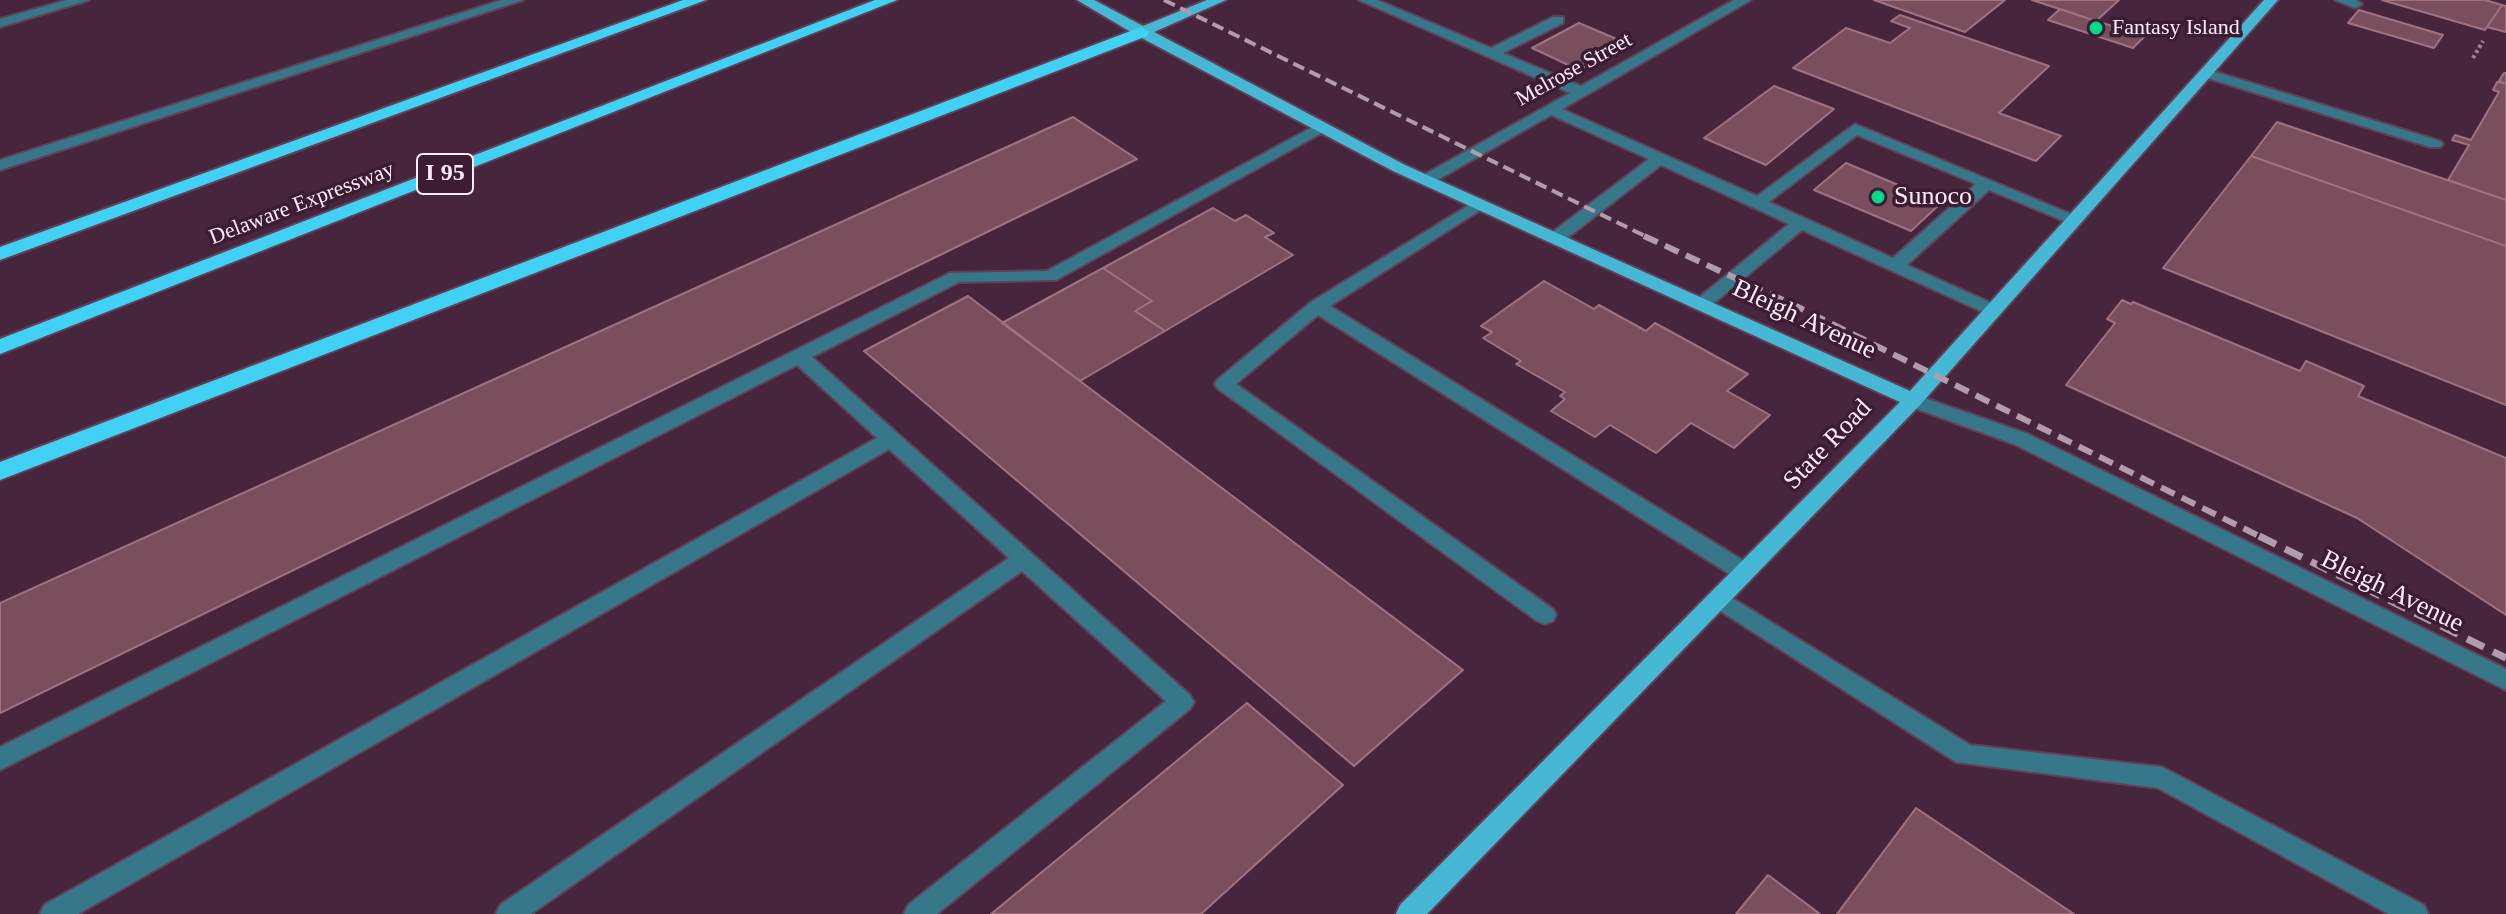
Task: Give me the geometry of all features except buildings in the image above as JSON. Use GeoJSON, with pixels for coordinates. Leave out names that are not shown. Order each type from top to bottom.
{"type":"FeatureCollection","features":[{"type":"Feature","properties":{"kind":"highway"},"geometry":{"type":"LineString","coordinates":[[0,254],[698,0]]}},
{"type":"Feature","properties":{"kind":"highway","name":"Delaware Expressway"},"geometry":{"type":"LineString","coordinates":[[0,347],[889,0]]}},
{"type":"Feature","properties":{"kind":"highway"},"geometry":{"type":"LineString","coordinates":[[0,471],[1141,32]]}},
{"type":"Feature","properties":{"kind":"main road","name":"Bleigh Avenue"},"geometry":{"type":"LineString","coordinates":[[1084,0],[1426,180],[1913,400]]}},
{"type":"Feature","properties":{"kind":"main road"},"geometry":{"type":"LineString","coordinates":[[1141,32],[1219,0]]}},
{"type":"Feature","properties":{"kind":"main road","name":"State Road"},"geometry":{"type":"LineString","coordinates":[[1409,914],[1913,400],[2271,0]]}},
{"type":"Feature","properties":{"kind":"street"},"geometry":{"type":"LineString","coordinates":[[0,23],[82,0]]}},
{"type":"Feature","properties":{"kind":"street"},"geometry":{"type":"LineString","coordinates":[[0,165],[516,0]]}},
{"type":"Feature","properties":{"kind":"street"},"geometry":{"type":"LineString","coordinates":[[1366,0],[1581,92]]}},
{"type":"Feature","properties":{"kind":"street","name":"Melrose Street"},"geometry":{"type":"LineString","coordinates":[[1426,180],[1744,0]]}},
{"type":"Feature","properties":{"kind":"street"},"geometry":{"type":"LineString","coordinates":[[1491,54],[1558,20]]}},
{"type":"Feature","properties":{"kind":"street"},"geometry":{"type":"LineString","coordinates":[[2206,73],[2435,144]]}},
{"type":"Feature","properties":{"kind":"street"},"geometry":{"type":"LineString","coordinates":[[1550,109],[1994,311]]}},
{"type":"Feature","properties":{"kind":"street"},"geometry":{"type":"LineString","coordinates":[[0,759],[956,277],[1050,276],[1322,127]]}},
{"type":"Feature","properties":{"kind":"street"},"geometry":{"type":"LineString","coordinates":[[1758,203],[1855,129],[2075,219]]}},
{"type":"Feature","properties":{"kind":"street"},"geometry":{"type":"LineString","coordinates":[[1556,238],[1659,159]]}},
{"type":"Feature","properties":{"kind":"street"},"geometry":{"type":"LineString","coordinates":[[1895,266],[1987,183]]}},
{"type":"Feature","properties":{"kind":"street"},"geometry":{"type":"LineString","coordinates":[[1479,204],[1317,306],[1224,384],[1545,615]]}},
{"type":"Feature","properties":{"kind":"street"},"geometry":{"type":"LineString","coordinates":[[1702,304],[1800,223]]}},
{"type":"Feature","properties":{"kind":"street"},"geometry":{"type":"LineString","coordinates":[[1317,306],[1744,572]]}},
{"type":"Feature","properties":{"kind":"street"},"geometry":{"type":"LineString","coordinates":[[799,356],[1182,702],[917,914]]}},
{"type":"Feature","properties":{"kind":"street","name":"Bleigh Avenue"},"geometry":{"type":"LineString","coordinates":[[1913,400],[2021,439],[2506,680]]}},
{"type":"Feature","properties":{"kind":"street"},"geometry":{"type":"LineString","coordinates":[[53,914],[890,439]]}},
{"type":"Feature","properties":{"kind":"street"},"geometry":{"type":"LineString","coordinates":[[509,914],[1023,559]]}},
{"type":"Feature","properties":{"kind":"street"},"geometry":{"type":"LineString","coordinates":[[1719,599],[1965,755],[2162,778],[2415,914]]}},
{"type":"Feature","properties":{"kind":"path"},"geometry":{"type":"LineString","coordinates":[[2473,58],[2483,41]]}},
{"type":"Feature","properties":{"kind":"railway"},"geometry":{"type":"LineString","coordinates":[[1164,0],[1649,238]]}},
{"type":"Feature","properties":{"kind":"railway"},"geometry":{"type":"LineString","coordinates":[[1644,236],[1798,307],[2263,538]]}},
{"type":"Feature","properties":{"kind":"railway"},"geometry":{"type":"LineString","coordinates":[[2259,536],[2506,658]]}},
{"type":"Feature","properties":{"kind":"place","name":"Fantasy Island"},"geometry":{"type":"Point","coordinates":[2096,28]}},
{"type":"Feature","properties":{"kind":"place","name":"Sunoco"},"geometry":{"type":"Point","coordinates":[1878,197]}}]}
